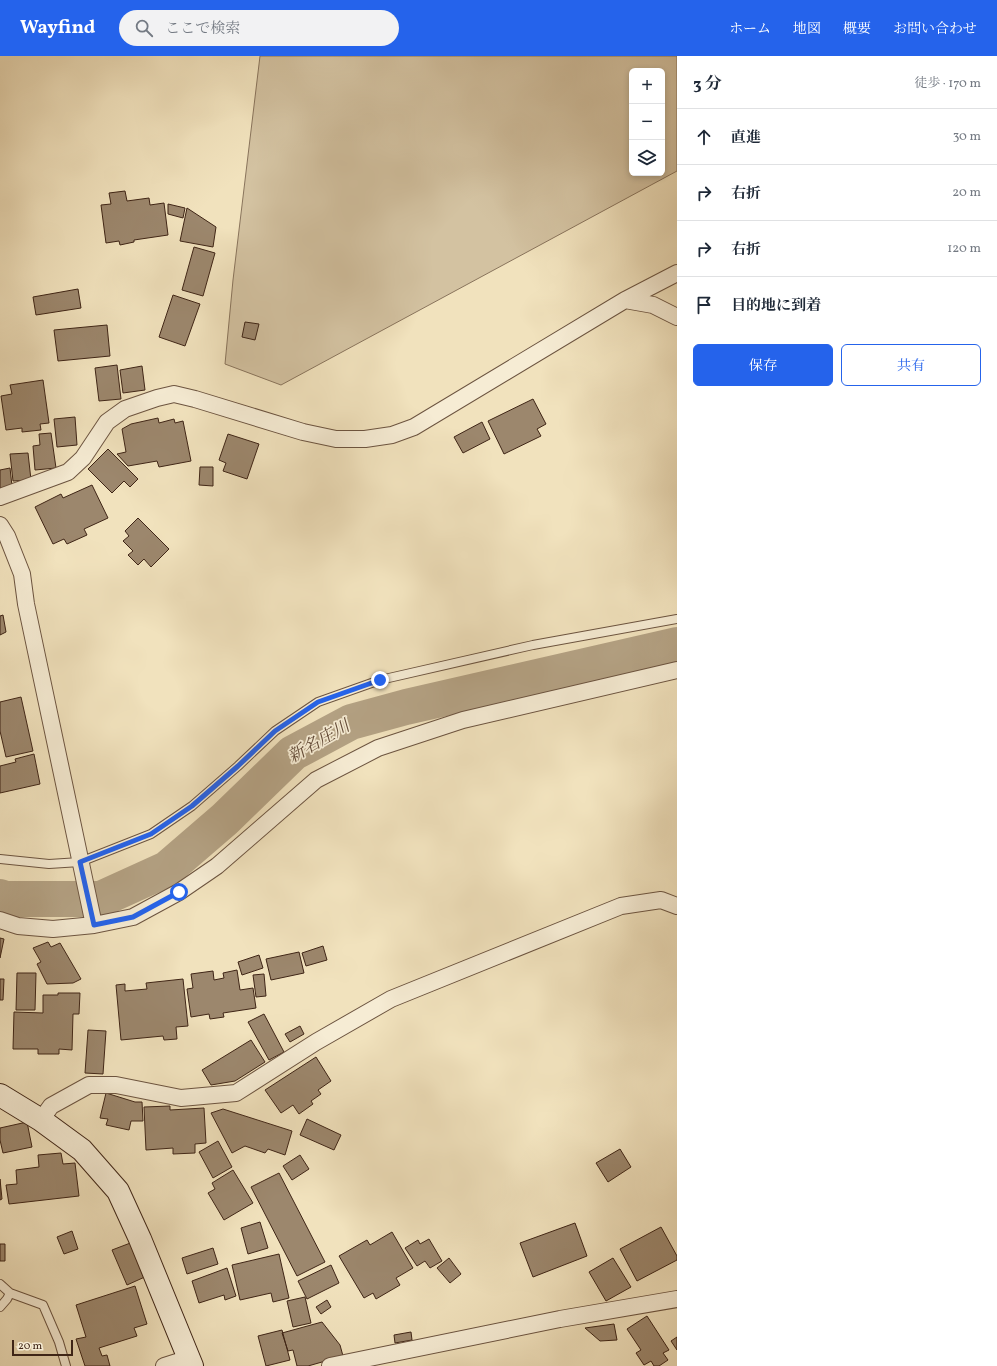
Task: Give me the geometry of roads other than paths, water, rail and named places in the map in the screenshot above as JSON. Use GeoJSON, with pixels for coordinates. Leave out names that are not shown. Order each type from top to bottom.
{"type":"FeatureCollection","features":[{"type":"Feature","properties":{"kind":"street"},"geometry":{"type":"LineString","coordinates":[[0,497],[68,472],[83,458],[107,422],[125,409],[174,394],[303,432],[336,439],[364,439],[392,435],[414,427],[625,300],[677,273]]}},
{"type":"Feature","properties":{"kind":"street"},"geometry":{"type":"LineString","coordinates":[[625,300],[653,305],[677,317]]}},
{"type":"Feature","properties":{"kind":"street"},"geometry":{"type":"LineString","coordinates":[[0,524],[7,536],[22,574],[26,604],[93,922]]}},
{"type":"Feature","properties":{"kind":"street"},"geometry":{"type":"LineString","coordinates":[[0,920],[18,926],[53,929],[133,917],[179,892],[217,866],[316,780],[378,748],[463,720],[677,670]]}},
{"type":"Feature","properties":{"kind":"street"},"geometry":{"type":"LineString","coordinates":[[42,1120],[51,1106],[89,1085],[116,1085],[181,1098],[236,1093],[316,1042],[391,999],[621,906],[662,900],[677,906]]}},
{"type":"Feature","properties":{"kind":"street"},"geometry":{"type":"LineString","coordinates":[[0,1095],[42,1120],[82,1150],[118,1191],[140,1239],[190,1362],[164,1366]]}},
{"type":"Feature","properties":{"kind":"street"},"geometry":{"type":"LineString","coordinates":[[330,1366],[560,1319],[677,1299]]}},
{"type":"Feature","properties":{"kind":"lane"},"geometry":{"type":"LineString","coordinates":[[0,860],[49,864],[80,863],[151,834],[192,806],[275,731],[318,702],[380,680],[533,645],[677,619]]}},
{"type":"Feature","properties":{"kind":"lane"},"geometry":{"type":"LineString","coordinates":[[0,1284],[10,1293],[43,1305],[59,1342],[66,1366]]}},
{"type":"Feature","properties":{"kind":"lane"},"geometry":{"type":"LineString","coordinates":[[0,1307],[7,1300],[10,1293]]}},
{"type":"Feature","properties":{"kind":"waterway","name":"新名庄川"},"geometry":{"type":"LineString","coordinates":[[0,897],[6,899],[101,899],[167,869],[225,819],[293,753],[351,722],[406,707],[677,645]]}}]}
